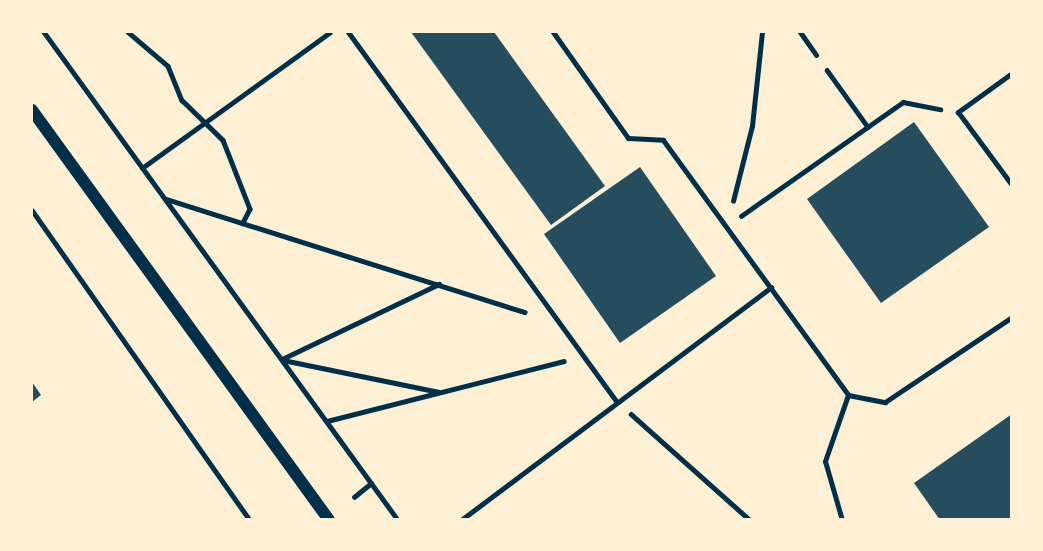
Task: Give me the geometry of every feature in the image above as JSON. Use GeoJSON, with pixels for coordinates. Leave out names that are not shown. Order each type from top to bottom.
{"type":"FeatureCollection","features":[{"type":"Feature","properties":{"kind":"street"},"geometry":{"type":"LineString","coordinates":[[32,110],[329,520]]}},
{"type":"Feature","properties":{"kind":"lane"},"geometry":{"type":"LineString","coordinates":[[348,32],[617,402]]}},
{"type":"Feature","properties":{"kind":"lane"},"geometry":{"type":"LineString","coordinates":[[553,32],[628,138],[663,140],[848,395],[885,402],[1012,317]]}},
{"type":"Feature","properties":{"kind":"lane"},"geometry":{"type":"LineString","coordinates":[[800,32],[817,55]]}},
{"type":"Feature","properties":{"kind":"lane"},"geometry":{"type":"LineString","coordinates":[[1012,73],[958,112],[1012,185]]}},
{"type":"Feature","properties":{"kind":"lane"},"geometry":{"type":"LineString","coordinates":[[461,520],[771,287]]}},
{"type":"Feature","properties":{"kind":"lane"},"geometry":{"type":"LineString","coordinates":[[842,520],[825,461],[848,395]]}},
{"type":"Feature","properties":{"kind":"path"},"geometry":{"type":"LineString","coordinates":[[44,32],[398,520]]}},
{"type":"Feature","properties":{"kind":"path"},"geometry":{"type":"LineString","coordinates":[[128,32],[168,66],[182,100],[223,140],[250,209],[243,223]]}},
{"type":"Feature","properties":{"kind":"path"},"geometry":{"type":"LineString","coordinates":[[142,168],[332,32]]}},
{"type":"Feature","properties":{"kind":"path"},"geometry":{"type":"LineString","coordinates":[[726,226],[752,126],[762,32]]}},
{"type":"Feature","properties":{"kind":"path"},"geometry":{"type":"LineString","coordinates":[[817,55],[868,127]]}},
{"type":"Feature","properties":{"kind":"path"},"geometry":{"type":"LineString","coordinates":[[726,226],[903,102],[958,112]]}},
{"type":"Feature","properties":{"kind":"path"},"geometry":{"type":"LineString","coordinates":[[166,199],[560,324]]}},
{"type":"Feature","properties":{"kind":"path"},"geometry":{"type":"LineString","coordinates":[[32,209],[250,520]]}},
{"type":"Feature","properties":{"kind":"path"},"geometry":{"type":"LineString","coordinates":[[282,359],[439,284]]}},
{"type":"Feature","properties":{"kind":"path"},"geometry":{"type":"LineString","coordinates":[[327,421],[584,356]]}},
{"type":"Feature","properties":{"kind":"path"},"geometry":{"type":"LineString","coordinates":[[282,359],[441,392]]}},
{"type":"Feature","properties":{"kind":"path"},"geometry":{"type":"LineString","coordinates":[[617,402],[750,520]]}},
{"type":"Feature","properties":{"kind":"path"},"geometry":{"type":"LineString","coordinates":[[354,496],[372,483]]}},
{"type":"Feature","properties":{"kind":"building"},"geometry":{"type":"Polygon","coordinates":[[[411,32],[494,32],[605,186],[551,225],[411,32]]]}},
{"type":"Feature","properties":{"kind":"building"},"geometry":{"type":"Polygon","coordinates":[[[914,122],[989,227],[881,303],[807,199],[914,122]]]}},
{"type":"Feature","properties":{"kind":"building"},"geometry":{"type":"Polygon","coordinates":[[[640,167],[716,276],[620,343],[544,234],[640,167]]]}},
{"type":"Feature","properties":{"kind":"building"},"geometry":{"type":"Polygon","coordinates":[[[32,382],[41,395],[32,402],[32,382]]]}},
{"type":"Feature","properties":{"kind":"building"},"geometry":{"type":"Polygon","coordinates":[[[1012,414],[1012,520],[940,520],[914,483],[1012,414]]]}}]}
